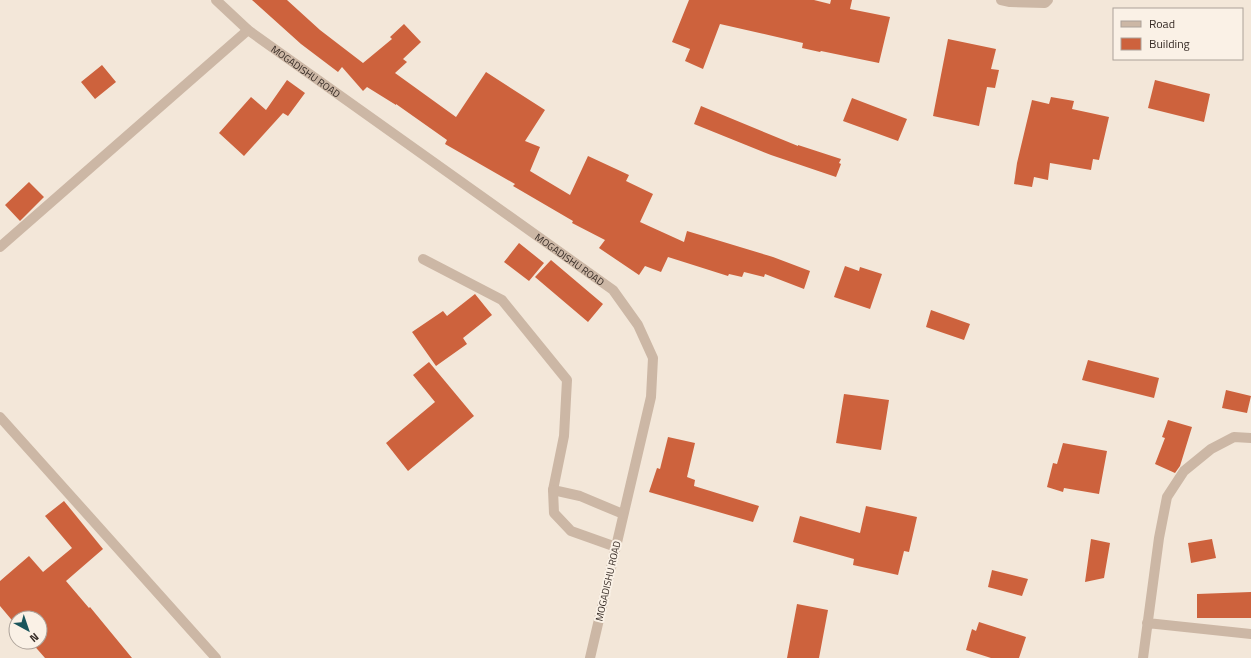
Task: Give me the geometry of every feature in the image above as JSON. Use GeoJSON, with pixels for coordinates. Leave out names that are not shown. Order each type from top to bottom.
{"type":"FeatureCollection","features":[{"type":"Feature","properties":{"kind":"street","name":"MOGADISHU ROAD"},"geometry":{"type":"LineString","coordinates":[[216,0],[248,30],[613,290],[638,325],[653,358],[651,397],[590,658]]}},
{"type":"Feature","properties":{"kind":"street"},"geometry":{"type":"LineString","coordinates":[[1002,0],[1010,2],[1045,3],[1048,0]]}},
{"type":"Feature","properties":{"kind":"street"},"geometry":{"type":"LineString","coordinates":[[0,247],[248,30]]}},
{"type":"Feature","properties":{"kind":"street"},"geometry":{"type":"LineString","coordinates":[[423,259],[502,300],[567,380],[564,436],[552,490],[554,513],[572,531],[616,547]]}},
{"type":"Feature","properties":{"kind":"street"},"geometry":{"type":"LineString","coordinates":[[0,417],[216,658]]}},
{"type":"Feature","properties":{"kind":"street"},"geometry":{"type":"LineString","coordinates":[[1143,658],[1159,538],[1167,497],[1184,471],[1211,449],[1234,437],[1251,438]]}},
{"type":"Feature","properties":{"kind":"street"},"geometry":{"type":"LineString","coordinates":[[552,490],[580,496],[624,514]]}},
{"type":"Feature","properties":{"kind":"street"},"geometry":{"type":"LineString","coordinates":[[1147,623],[1251,634]]}},
{"type":"Feature","properties":{"kind":"building"},"geometry":{"type":"Polygon","coordinates":[[[252,0],[287,0],[320,30],[363,63],[392,39],[390,37],[404,24],[421,42],[403,59],[407,62],[395,73],[456,117],[486,72],[545,110],[525,141],[540,147],[530,171],[570,195],[588,156],[629,175],[626,181],[653,194],[640,222],[684,242],[687,231],[773,257],[810,271],[804,289],[765,274],[764,277],[744,272],[742,277],[729,274],[728,276],[668,257],[661,272],[645,266],[639,275],[599,248],[605,240],[572,223],[573,221],[513,186],[515,184],[445,144],[447,140],[396,104],[367,87],[363,91],[342,67],[338,72],[301,44],[252,0]]]}},
{"type":"Feature","properties":{"kind":"building"},"geometry":{"type":"Polygon","coordinates":[[[689,0],[814,0],[830,4],[831,0],[852,0],[850,9],[890,17],[879,63],[802,48],[803,43],[720,24],[703,69],[685,61],[690,49],[672,42],[689,0]]]}},
{"type":"Feature","properties":{"kind":"building"},"geometry":{"type":"Polygon","coordinates":[[[948,39],[996,49],[991,69],[999,70],[995,88],[987,87],[979,126],[933,116],[948,39]]]}},
{"type":"Feature","properties":{"kind":"building"},"geometry":{"type":"Polygon","coordinates":[[[102,65],[116,82],[95,99],[81,82],[102,65]]]}},
{"type":"Feature","properties":{"kind":"building"},"geometry":{"type":"Polygon","coordinates":[[[287,80],[305,93],[288,116],[283,113],[244,156],[219,133],[251,97],[266,110],[287,80]]]}},
{"type":"Feature","properties":{"kind":"building"},"geometry":{"type":"Polygon","coordinates":[[[1155,80],[1210,94],[1204,122],[1148,108],[1155,80]]]}},
{"type":"Feature","properties":{"kind":"building"},"geometry":{"type":"Polygon","coordinates":[[[1051,97],[1074,101],[1072,109],[1109,117],[1099,160],[1093,159],[1091,170],[1050,163],[1048,180],[1034,177],[1032,187],[1014,184],[1017,163],[1032,100],[1049,104],[1051,97]]]}},
{"type":"Feature","properties":{"kind":"building"},"geometry":{"type":"Polygon","coordinates":[[[852,98],[907,119],[898,141],[843,121],[852,98]]]}},
{"type":"Feature","properties":{"kind":"building"},"geometry":{"type":"Polygon","coordinates":[[[701,106],[798,146],[841,159],[839,163],[841,164],[836,177],[771,155],[694,124],[701,106]]]}},
{"type":"Feature","properties":{"kind":"building"},"geometry":{"type":"Polygon","coordinates":[[[29,182],[44,197],[20,221],[5,205],[29,182]]]}},
{"type":"Feature","properties":{"kind":"building"},"geometry":{"type":"Polygon","coordinates":[[[519,243],[544,263],[529,281],[504,262],[519,243]]]}},
{"type":"Feature","properties":{"kind":"building"},"geometry":{"type":"Polygon","coordinates":[[[551,260],[603,304],[588,322],[535,277],[551,260]]]}},
{"type":"Feature","properties":{"kind":"building"},"geometry":{"type":"Polygon","coordinates":[[[845,266],[859,271],[860,267],[882,274],[870,309],[834,297],[845,266]]]}},
{"type":"Feature","properties":{"kind":"building"},"geometry":{"type":"Polygon","coordinates":[[[475,294],[492,315],[463,338],[467,344],[436,366],[412,332],[443,311],[447,316],[475,294]]]}},
{"type":"Feature","properties":{"kind":"building"},"geometry":{"type":"Polygon","coordinates":[[[931,310],[970,324],[964,340],[926,327],[931,310]]]}},
{"type":"Feature","properties":{"kind":"building"},"geometry":{"type":"Polygon","coordinates":[[[1088,360],[1159,378],[1154,398],[1082,380],[1088,360]]]}},
{"type":"Feature","properties":{"kind":"building"},"geometry":{"type":"Polygon","coordinates":[[[429,362],[474,416],[408,471],[386,443],[435,402],[413,375],[429,362]]]}},
{"type":"Feature","properties":{"kind":"building"},"geometry":{"type":"Polygon","coordinates":[[[1226,390],[1251,396],[1247,413],[1222,408],[1226,390]]]}},
{"type":"Feature","properties":{"kind":"building"},"geometry":{"type":"Polygon","coordinates":[[[844,394],[889,400],[881,450],[836,443],[844,394]]]}},
{"type":"Feature","properties":{"kind":"building"},"geometry":{"type":"Polygon","coordinates":[[[1168,420],[1192,427],[1180,466],[1175,473],[1155,464],[1165,438],[1162,437],[1168,420]]]}},
{"type":"Feature","properties":{"kind":"building"},"geometry":{"type":"Polygon","coordinates":[[[668,437],[695,443],[687,477],[695,480],[694,486],[759,506],[753,522],[649,492],[657,468],[660,469],[668,437]]]}},
{"type":"Feature","properties":{"kind":"building"},"geometry":{"type":"Polygon","coordinates":[[[1063,443],[1107,451],[1099,494],[1064,488],[1063,492],[1047,487],[1053,463],[1057,464],[1063,443]]]}},
{"type":"Feature","properties":{"kind":"building"},"geometry":{"type":"Polygon","coordinates":[[[64,501],[103,549],[66,581],[89,608],[90,607],[132,658],[45,658],[38,650],[48,650],[48,610],[8,610],[8,616],[0,606],[0,581],[29,556],[43,572],[72,548],[45,516],[64,501]]]}},
{"type":"Feature","properties":{"kind":"building"},"geometry":{"type":"Polygon","coordinates":[[[866,506],[917,517],[909,552],[904,551],[898,575],[853,565],[854,559],[793,542],[800,516],[860,533],[866,506]]]}},
{"type":"Feature","properties":{"kind":"building"},"geometry":{"type":"Polygon","coordinates":[[[1091,539],[1110,543],[1104,578],[1085,582],[1091,539]]]}},
{"type":"Feature","properties":{"kind":"building"},"geometry":{"type":"Polygon","coordinates":[[[1212,539],[1216,558],[1191,563],[1188,543],[1212,539]]]}},
{"type":"Feature","properties":{"kind":"building"},"geometry":{"type":"Polygon","coordinates":[[[992,570],[1028,579],[1022,596],[988,587],[992,570]]]}},
{"type":"Feature","properties":{"kind":"building"},"geometry":{"type":"Polygon","coordinates":[[[1251,592],[1251,618],[1197,618],[1197,594],[1251,592]]]}},
{"type":"Feature","properties":{"kind":"building"},"geometry":{"type":"Polygon","coordinates":[[[797,604],[828,610],[819,658],[787,658],[797,604]]]}},
{"type":"Feature","properties":{"kind":"building"},"geometry":{"type":"Polygon","coordinates":[[[979,622],[1026,637],[1019,658],[991,658],[966,650],[972,629],[976,631],[979,622]]]}}]}
